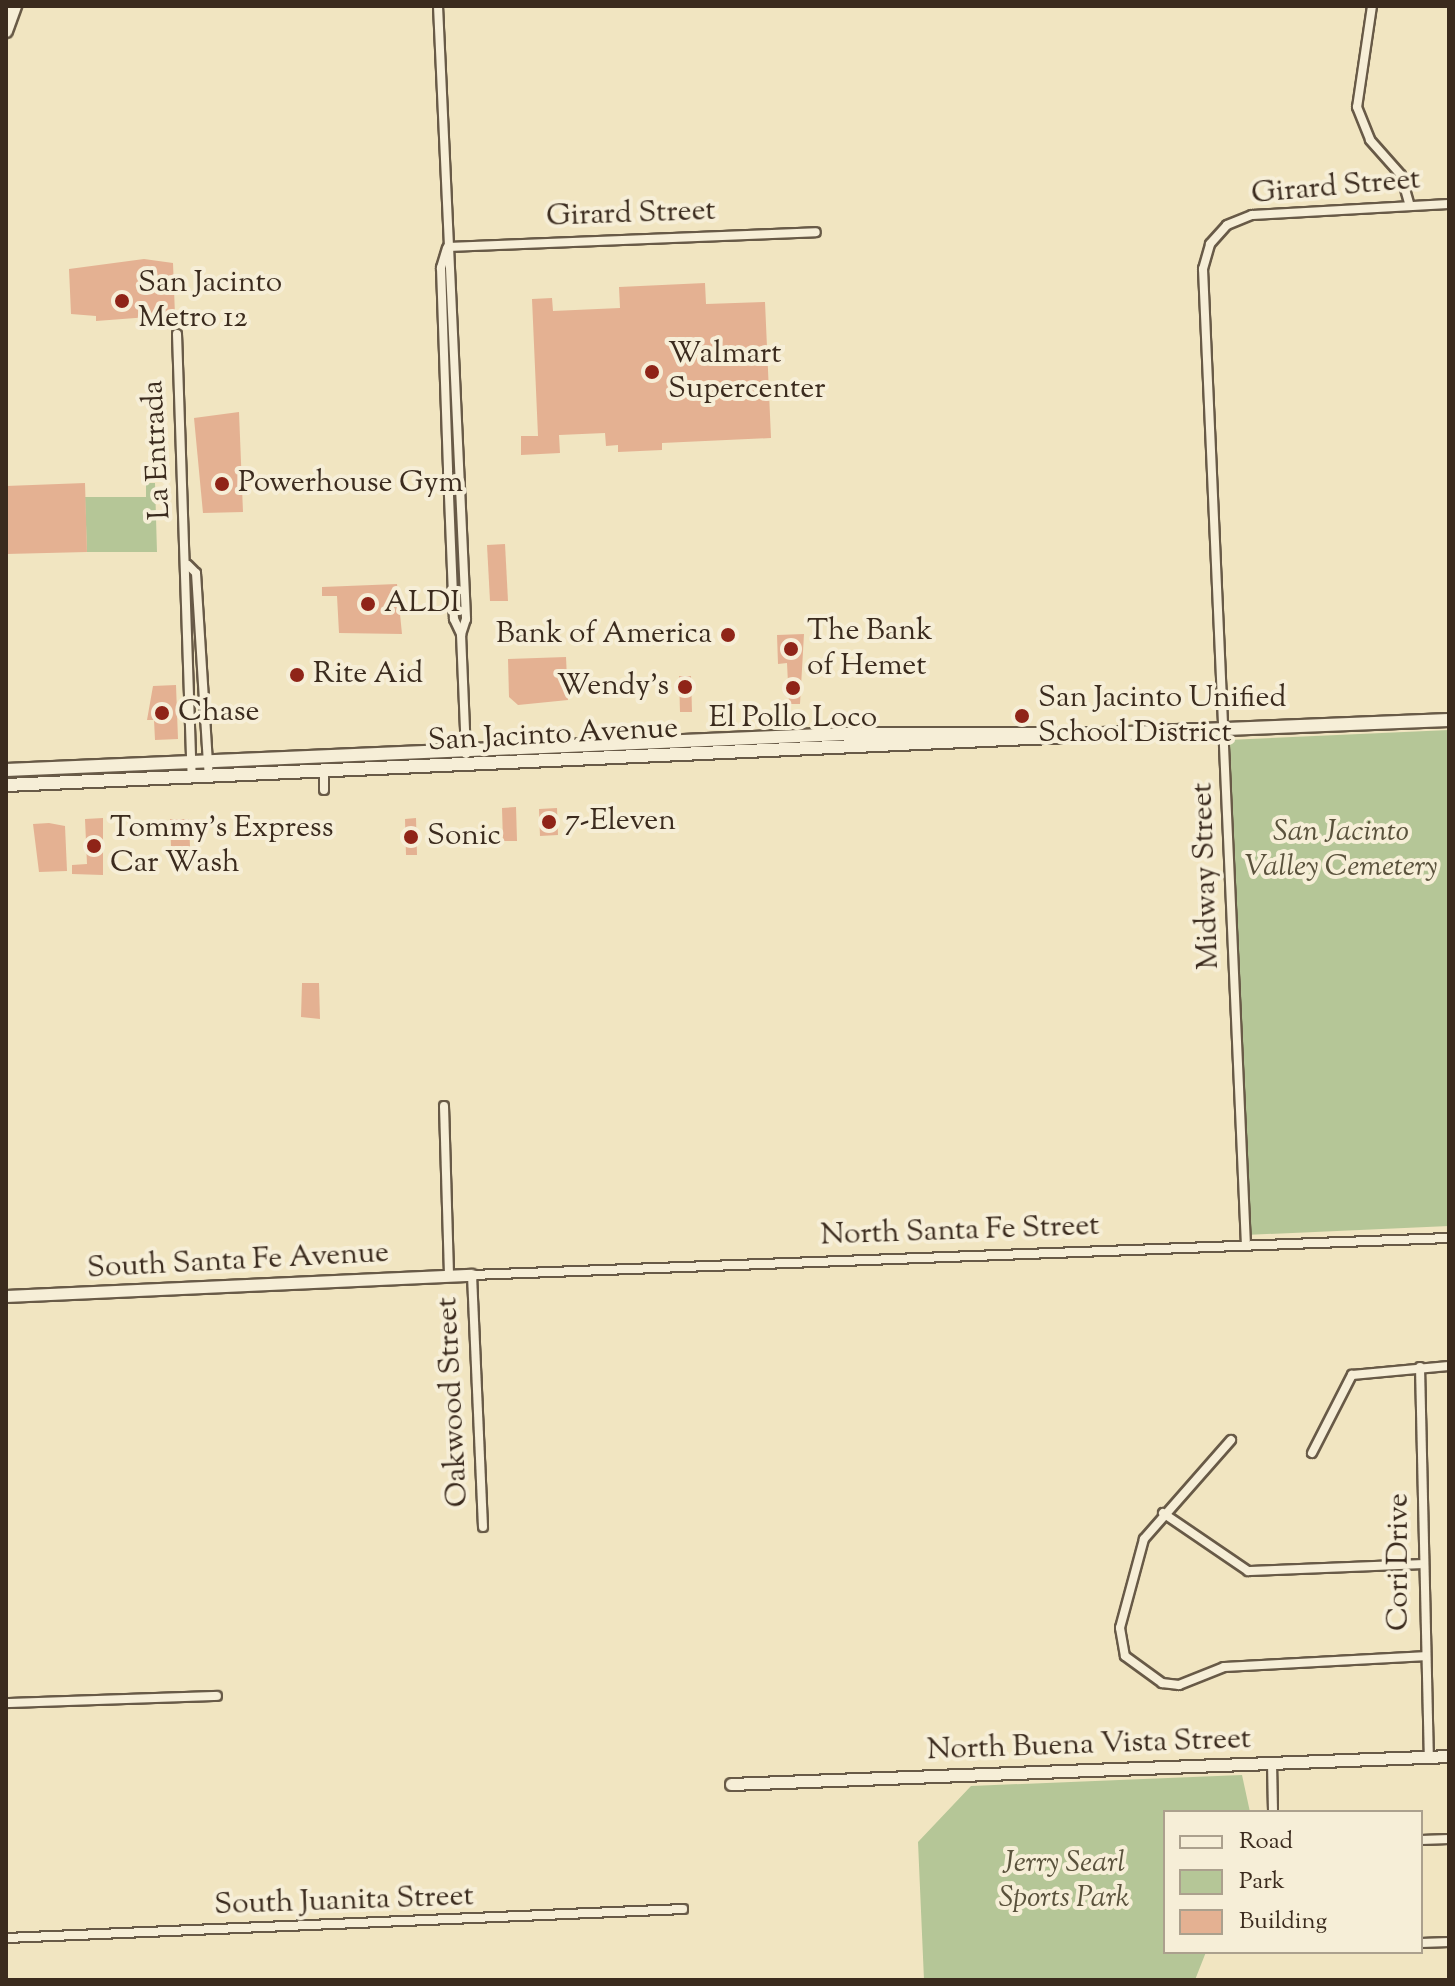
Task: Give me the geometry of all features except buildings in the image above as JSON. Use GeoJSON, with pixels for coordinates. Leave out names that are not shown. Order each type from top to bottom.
{"type":"FeatureCollection","features":[{"type":"Feature","properties":{"kind":"main road"},"geometry":{"type":"LineString","coordinates":[[6,31],[15,6]]}},
{"type":"Feature","properties":{"kind":"main road","name":"San Jacinto Avenue"},"geometry":{"type":"LineString","coordinates":[[6,785],[1078,740],[1102,734],[1449,720]]}},
{"type":"Feature","properties":{"kind":"main road","name":"San Jacinto Avenue"},"geometry":{"type":"LineString","coordinates":[[6,770],[668,741],[1077,729],[1102,734]]}},
{"type":"Feature","properties":{"kind":"main road"},"geometry":{"type":"LineString","coordinates":[[590,760],[662,750],[668,741]]}},
{"type":"Feature","properties":{"kind":"street"},"geometry":{"type":"LineString","coordinates":[[438,6],[466,619],[461,634],[466,766]]}},
{"type":"Feature","properties":{"kind":"street"},"geometry":{"type":"LineString","coordinates":[[1372,6],[1357,107],[1370,140],[1401,175],[1410,206]]}},
{"type":"Feature","properties":{"kind":"street","name":"Girard Street"},"geometry":{"type":"LineString","coordinates":[[1227,225],[1292,211],[1449,204]]}},
{"type":"Feature","properties":{"kind":"street","name":"Midway Street"},"geometry":{"type":"LineString","coordinates":[[1227,225],[1210,244],[1203,269],[1246,1246]]}},
{"type":"Feature","properties":{"kind":"street","name":"Girard Street"},"geometry":{"type":"LineString","coordinates":[[448,247],[816,232]]}},
{"type":"Feature","properties":{"kind":"street","name":"La Entrada"},"geometry":{"type":"LineString","coordinates":[[177,334],[188,565],[192,778]]}},
{"type":"Feature","properties":{"kind":"street","name":"La Entrada"},"geometry":{"type":"LineString","coordinates":[[188,565],[196,573],[209,777]]}},
{"type":"Feature","properties":{"kind":"street"},"geometry":{"type":"LineString","coordinates":[[324,773],[324,790]]}},
{"type":"Feature","properties":{"kind":"street"},"geometry":{"type":"LineString","coordinates":[[444,1106],[449,1276]]}},
{"type":"Feature","properties":{"kind":"street","name":"North Santa Fe Street"},"geometry":{"type":"LineString","coordinates":[[472,1275],[1449,1238]]}},
{"type":"Feature","properties":{"kind":"street","name":"South Santa Fe Avenue"},"geometry":{"type":"LineString","coordinates":[[6,1296],[472,1275]]}},
{"type":"Feature","properties":{"kind":"street","name":"Oakwood Street"},"geometry":{"type":"LineString","coordinates":[[472,1275],[483,1527]]}},
{"type":"Feature","properties":{"kind":"street"},"geometry":{"type":"LineString","coordinates":[[1312,1453],[1352,1375],[1449,1366]]}},
{"type":"Feature","properties":{"kind":"street","name":"Cori Drive"},"geometry":{"type":"LineString","coordinates":[[1420,1367],[1427,1532],[1420,1564],[1429,1756]]}},
{"type":"Feature","properties":{"kind":"street"},"geometry":{"type":"LineString","coordinates":[[1231,1440],[1163,1513],[1144,1539],[1119,1642],[1125,1656],[1162,1683],[1179,1685],[1224,1667],[1424,1656]]}},
{"type":"Feature","properties":{"kind":"street"},"geometry":{"type":"LineString","coordinates":[[1163,1513],[1248,1571],[1420,1564]]}},
{"type":"Feature","properties":{"kind":"street"},"geometry":{"type":"LineString","coordinates":[[6,1703],[217,1696]]}},
{"type":"Feature","properties":{"kind":"street","name":"North Buena Vista Street"},"geometry":{"type":"LineString","coordinates":[[731,1784],[1449,1756]]}},
{"type":"Feature","properties":{"kind":"street"},"geometry":{"type":"LineString","coordinates":[[1272,1763],[1273,1810]]}},
{"type":"Feature","properties":{"kind":"street"},"geometry":{"type":"LineString","coordinates":[[1423,1840],[1449,1839]]}},
{"type":"Feature","properties":{"kind":"street","name":"South Juanita Street"},"geometry":{"type":"LineString","coordinates":[[6,1938],[683,1909]]}},
{"type":"Feature","properties":{"kind":"street"},"geometry":{"type":"LineString","coordinates":[[1423,1943],[1449,1942]]}},
{"type":"Feature","properties":{"kind":"green space"},"geometry":{"type":"Polygon","coordinates":[[[146,483],[155,483],[157,552],[87,552],[85,497],[146,497],[146,483]]]}},
{"type":"Feature","properties":{"kind":"green space","name":"San Jacinto Valley Cemetery"},"geometry":{"type":"Polygon","coordinates":[[[1449,730],[1449,1226],[1245,1235],[1228,740],[1449,730]]]}},
{"type":"Feature","properties":{"kind":"green space","name":"Jerry Searl Sports Park"},"geometry":{"type":"Polygon","coordinates":[[[1242,1775],[1250,1810],[1163,1810],[1163,1954],[1205,1954],[1195,1980],[924,1980],[918,1842],[971,1786],[1242,1775]]]}},
{"type":"Feature","properties":{"kind":"place","name":"San Jacinto Metro 12"},"geometry":{"type":"Point","coordinates":[122,301]}},
{"type":"Feature","properties":{"kind":"place","name":"Walmart Supercenter"},"geometry":{"type":"Point","coordinates":[652,372]}},
{"type":"Feature","properties":{"kind":"place","name":"Powerhouse Gym"},"geometry":{"type":"Point","coordinates":[222,484]}},
{"type":"Feature","properties":{"kind":"place","name":"ALDI"},"geometry":{"type":"Point","coordinates":[368,604]}},
{"type":"Feature","properties":{"kind":"place","name":"Bank of America"},"geometry":{"type":"Point","coordinates":[728,635]}},
{"type":"Feature","properties":{"kind":"place","name":"The Bank of Hemet"},"geometry":{"type":"Point","coordinates":[791,649]}},
{"type":"Feature","properties":{"kind":"place","name":"Rite Aid"},"geometry":{"type":"Point","coordinates":[297,675]}},
{"type":"Feature","properties":{"kind":"place","name":"Wendy's"},"geometry":{"type":"Point","coordinates":[685,687]}},
{"type":"Feature","properties":{"kind":"place","name":"El Pollo Loco"},"geometry":{"type":"Point","coordinates":[793,688]}},
{"type":"Feature","properties":{"kind":"place","name":"Chase"},"geometry":{"type":"Point","coordinates":[162,713]}},
{"type":"Feature","properties":{"kind":"place","name":"San Jacinto Unified School District"},"geometry":{"type":"Point","coordinates":[1022,716]}},
{"type":"Feature","properties":{"kind":"place","name":"7-Eleven"},"geometry":{"type":"Point","coordinates":[549,822]}},
{"type":"Feature","properties":{"kind":"place","name":"Sonic"},"geometry":{"type":"Point","coordinates":[411,837]}},
{"type":"Feature","properties":{"kind":"place","name":"Tommy's Express Car Wash"},"geometry":{"type":"Point","coordinates":[94,846]}}]}
